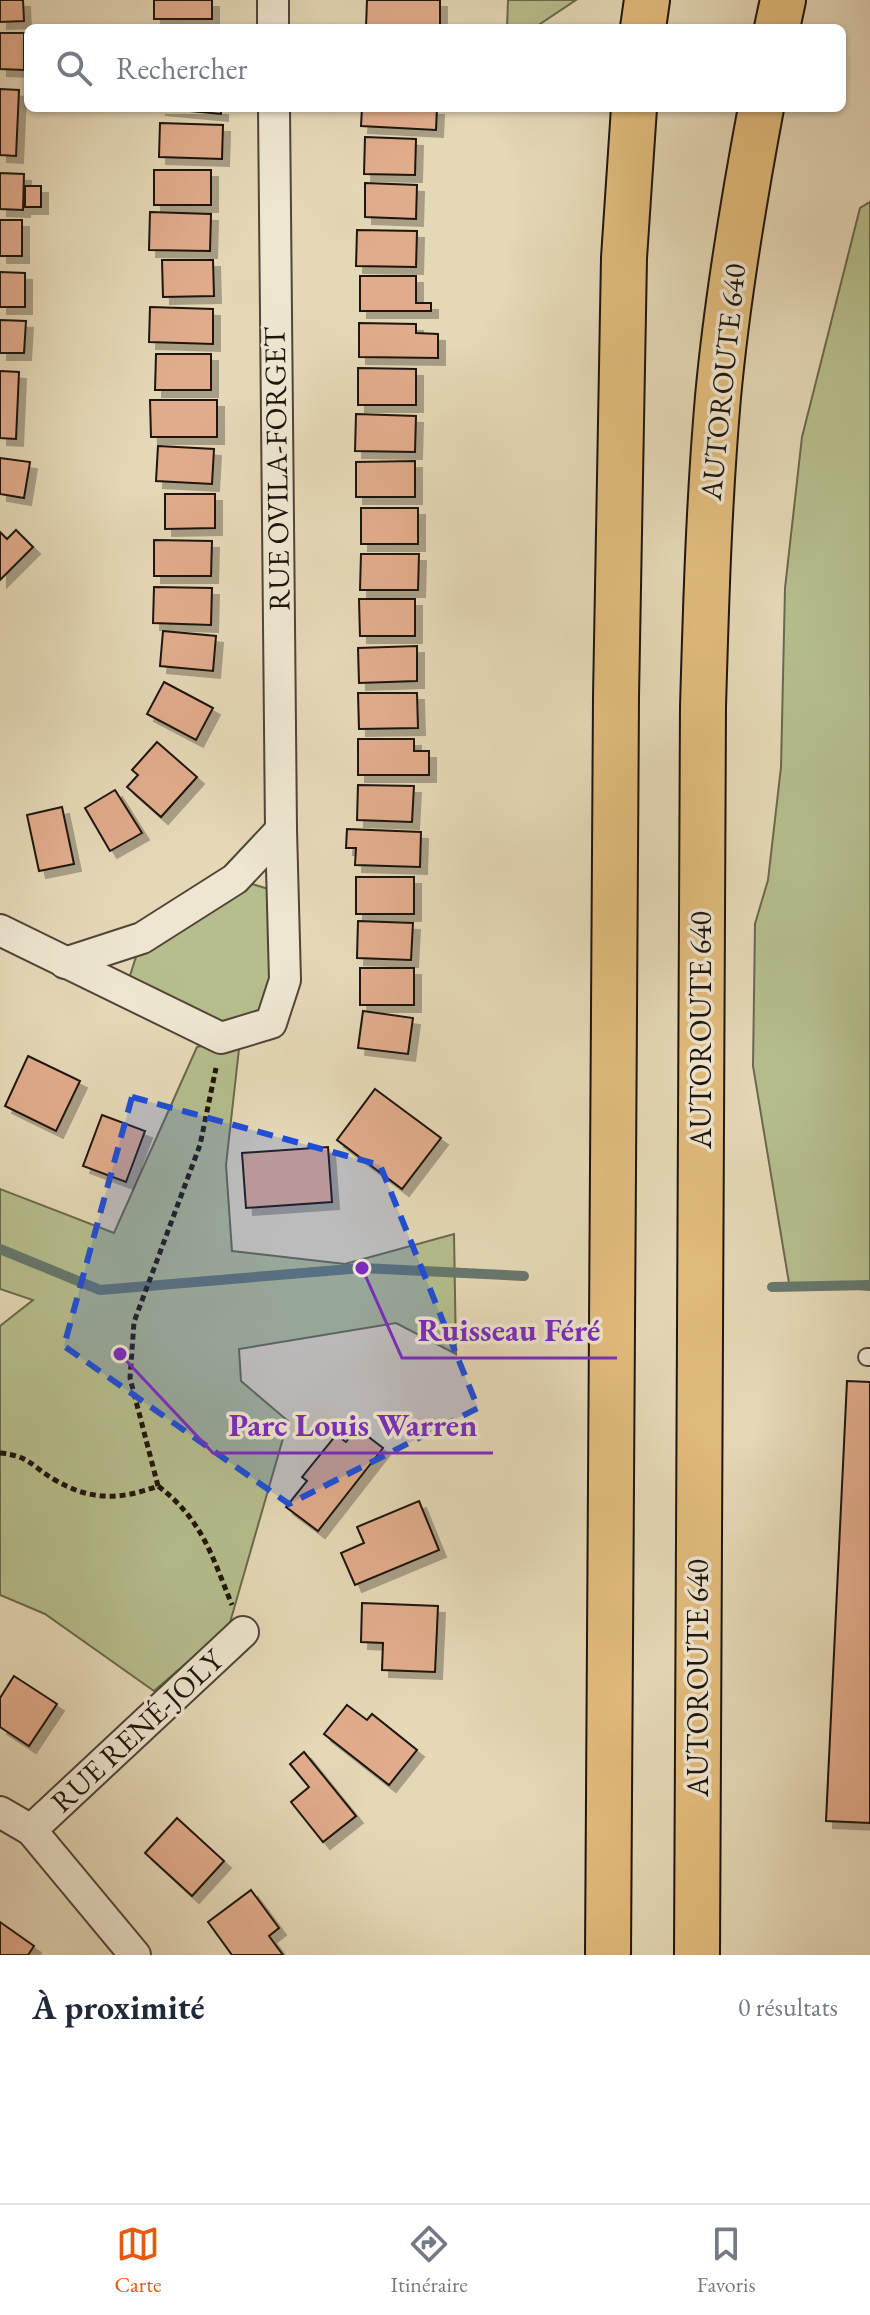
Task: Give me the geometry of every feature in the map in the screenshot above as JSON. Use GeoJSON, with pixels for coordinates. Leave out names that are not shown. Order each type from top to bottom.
{"type":"FeatureCollection","features":[{"type":"Feature","properties":{"kind":"highway"},"geometry":{"type":"LineString","coordinates":[[644,24],[647,0]]}},
{"type":"Feature","properties":{"kind":"highway"},"geometry":{"type":"LineString","coordinates":[[778,24],[783,0]]}},
{"type":"Feature","properties":{"kind":"highway"},"geometry":{"type":"LineString","coordinates":[[608,1955],[616,697],[624,258],[634,112]]}},
{"type":"Feature","properties":{"kind":"highway","name":"AUTOROUTE 640"},"geometry":{"type":"LineString","coordinates":[[697,1955],[706,594],[724,341],[741,216],[760,112]]}},
{"type":"Feature","properties":{"kind":"street"},"geometry":{"type":"LineString","coordinates":[[273,0],[273,24]]}},
{"type":"Feature","properties":{"kind":"street","name":"RUE OVILA-FORGET"},"geometry":{"type":"LineString","coordinates":[[0,930],[221,1038],[271,1023],[285,980],[274,112]]}},
{"type":"Feature","properties":{"kind":"street"},"geometry":{"type":"LineString","coordinates":[[65,963],[142,938],[235,879],[281,830]]}},
{"type":"Feature","properties":{"kind":"street","name":"RUE RENÉ-JOLY"},"geometry":{"type":"LineString","coordinates":[[31,1830],[243,1632]]}},
{"type":"Feature","properties":{"kind":"street"},"geometry":{"type":"LineString","coordinates":[[0,1812],[31,1830],[135,1955]]}},
{"type":"Feature","properties":{"kind":"path"},"geometry":{"type":"LineString","coordinates":[[219,1057],[200,1145],[134,1322],[130,1378],[158,1486],[181,1503],[203,1535],[243,1632]]}},
{"type":"Feature","properties":{"kind":"path"},"geometry":{"type":"LineString","coordinates":[[0,1453],[20,1455],[57,1481],[96,1497],[132,1495],[158,1486]]}},
{"type":"Feature","properties":{"kind":"highlighted area"},"geometry":{"type":"Polygon","coordinates":[[[132,1097],[380,1165],[478,1408],[289,1504],[64,1346],[132,1097]]]}},
{"type":"Feature","properties":{"kind":"green space"},"geometry":{"type":"Polygon","coordinates":[[[508,0],[576,0],[540,24],[507,24],[508,0]]]}},
{"type":"Feature","properties":{"kind":"green space"},"geometry":{"type":"Polygon","coordinates":[[[870,202],[870,1290],[789,1283],[753,1066],[755,924],[768,880],[781,767],[785,588],[802,437],[860,208],[870,202]]]}},
{"type":"Feature","properties":{"kind":"green space"},"geometry":{"type":"Polygon","coordinates":[[[235,879],[272,890],[271,1023],[221,1038],[127,985],[142,938],[235,879]]]}},
{"type":"Feature","properties":{"kind":"green space"},"geometry":{"type":"Polygon","coordinates":[[[222,1042],[239,1049],[226,1165],[232,1251],[345,1264],[454,1234],[456,1354],[396,1323],[239,1349],[241,1381],[288,1421],[229,1626],[154,1691],[45,1614],[0,1595],[0,1326],[33,1300],[0,1289],[0,1189],[114,1233],[197,1047],[222,1042]]]}},
{"type":"Feature","properties":{"kind":"building"},"geometry":{"type":"Polygon","coordinates":[[[0,0],[23,0],[24,21],[0,22],[0,0]]]}},
{"type":"Feature","properties":{"kind":"building"},"geometry":{"type":"Polygon","coordinates":[[[154,0],[212,0],[212,19],[154,19],[154,0]]]}},
{"type":"Feature","properties":{"kind":"building"},"geometry":{"type":"Polygon","coordinates":[[[367,0],[440,0],[440,24],[366,24],[367,0]]]}},
{"type":"Feature","properties":{"kind":"building"},"geometry":{"type":"Polygon","coordinates":[[[0,33],[24,33],[24,70],[0,69],[0,33]]]}},
{"type":"Feature","properties":{"kind":"building"},"geometry":{"type":"Polygon","coordinates":[[[0,89],[19,90],[16,156],[0,155],[0,89]]]}},
{"type":"Feature","properties":{"kind":"building"},"geometry":{"type":"Polygon","coordinates":[[[362,112],[437,112],[436,130],[361,126],[362,112]]]}},
{"type":"Feature","properties":{"kind":"building"},"geometry":{"type":"Polygon","coordinates":[[[160,123],[223,125],[222,159],[159,157],[160,123]]]}},
{"type":"Feature","properties":{"kind":"building"},"geometry":{"type":"Polygon","coordinates":[[[365,137],[416,139],[415,175],[364,174],[365,137]]]}},
{"type":"Feature","properties":{"kind":"building"},"geometry":{"type":"Polygon","coordinates":[[[154,170],[211,170],[211,205],[154,205],[154,170]]]}},
{"type":"Feature","properties":{"kind":"building"},"geometry":{"type":"Polygon","coordinates":[[[0,173],[24,174],[23,210],[0,209],[0,173]]]}},
{"type":"Feature","properties":{"kind":"building"},"geometry":{"type":"Polygon","coordinates":[[[365,183],[417,185],[416,219],[365,217],[365,183]]]}},
{"type":"Feature","properties":{"kind":"building"},"geometry":{"type":"Polygon","coordinates":[[[25,186],[41,186],[41,207],[25,207],[25,186]]]}},
{"type":"Feature","properties":{"kind":"building"},"geometry":{"type":"Polygon","coordinates":[[[150,212],[211,214],[210,251],[149,250],[150,212]]]}},
{"type":"Feature","properties":{"kind":"building"},"geometry":{"type":"Polygon","coordinates":[[[0,220],[22,220],[22,256],[0,256],[0,220]]]}},
{"type":"Feature","properties":{"kind":"building"},"geometry":{"type":"Polygon","coordinates":[[[357,230],[417,231],[416,267],[356,266],[357,230]]]}},
{"type":"Feature","properties":{"kind":"building"},"geometry":{"type":"Polygon","coordinates":[[[162,260],[213,260],[214,296],[163,297],[162,260]]]}},
{"type":"Feature","properties":{"kind":"building"},"geometry":{"type":"Polygon","coordinates":[[[0,272],[25,273],[25,307],[0,307],[0,272]]]}},
{"type":"Feature","properties":{"kind":"building"},"geometry":{"type":"Polygon","coordinates":[[[360,276],[416,276],[416,303],[431,303],[431,311],[360,311],[360,276]]]}},
{"type":"Feature","properties":{"kind":"building"},"geometry":{"type":"Polygon","coordinates":[[[150,307],[213,309],[213,344],[149,342],[150,307]]]}},
{"type":"Feature","properties":{"kind":"building"},"geometry":{"type":"Polygon","coordinates":[[[0,320],[26,321],[24,353],[0,353],[0,320]]]}},
{"type":"Feature","properties":{"kind":"building"},"geometry":{"type":"Polygon","coordinates":[[[359,323],[416,324],[416,333],[438,334],[438,358],[359,357],[359,323]]]}},
{"type":"Feature","properties":{"kind":"building"},"geometry":{"type":"Polygon","coordinates":[[[156,354],[211,354],[211,390],[155,390],[156,354]]]}},
{"type":"Feature","properties":{"kind":"building"},"geometry":{"type":"Polygon","coordinates":[[[358,368],[416,369],[416,405],[358,405],[358,368]]]}},
{"type":"Feature","properties":{"kind":"building"},"geometry":{"type":"Polygon","coordinates":[[[0,371],[19,372],[16,439],[0,438],[0,371]]]}},
{"type":"Feature","properties":{"kind":"building"},"geometry":{"type":"Polygon","coordinates":[[[150,400],[217,400],[217,437],[151,437],[150,400]]]}},
{"type":"Feature","properties":{"kind":"building"},"geometry":{"type":"Polygon","coordinates":[[[356,414],[416,416],[415,452],[355,451],[356,414]]]}},
{"type":"Feature","properties":{"kind":"building"},"geometry":{"type":"Polygon","coordinates":[[[158,446],[214,449],[212,484],[156,481],[158,446]]]}},
{"type":"Feature","properties":{"kind":"building"},"geometry":{"type":"Polygon","coordinates":[[[0,458],[30,462],[24,498],[0,494],[0,458]]]}},
{"type":"Feature","properties":{"kind":"building"},"geometry":{"type":"Polygon","coordinates":[[[415,461],[415,497],[356,497],[356,462],[415,461]]]}},
{"type":"Feature","properties":{"kind":"building"},"geometry":{"type":"Polygon","coordinates":[[[165,494],[215,494],[215,528],[165,529],[165,494]]]}},
{"type":"Feature","properties":{"kind":"building"},"geometry":{"type":"Polygon","coordinates":[[[361,508],[418,508],[418,544],[361,544],[361,508]]]}},
{"type":"Feature","properties":{"kind":"building"},"geometry":{"type":"Polygon","coordinates":[[[16,530],[33,547],[0,580],[0,532],[7,539],[16,530]]]}},
{"type":"Feature","properties":{"kind":"building"},"geometry":{"type":"Polygon","coordinates":[[[154,540],[212,541],[211,576],[154,576],[154,540]]]}},
{"type":"Feature","properties":{"kind":"building"},"geometry":{"type":"Polygon","coordinates":[[[361,554],[419,554],[418,590],[360,590],[361,554]]]}},
{"type":"Feature","properties":{"kind":"building"},"geometry":{"type":"Polygon","coordinates":[[[154,587],[212,588],[211,625],[153,623],[154,587]]]}},
{"type":"Feature","properties":{"kind":"building"},"geometry":{"type":"Polygon","coordinates":[[[359,599],[415,599],[415,636],[360,636],[359,599]]]}},
{"type":"Feature","properties":{"kind":"building"},"geometry":{"type":"Polygon","coordinates":[[[163,631],[216,636],[213,671],[160,666],[163,631]]]}},
{"type":"Feature","properties":{"kind":"building"},"geometry":{"type":"Polygon","coordinates":[[[417,646],[417,681],[359,683],[358,648],[417,646]]]}},
{"type":"Feature","properties":{"kind":"building"},"geometry":{"type":"Polygon","coordinates":[[[164,682],[213,708],[196,740],[147,714],[164,682]]]}},
{"type":"Feature","properties":{"kind":"building"},"geometry":{"type":"Polygon","coordinates":[[[358,693],[417,693],[418,728],[359,729],[358,693]]]}},
{"type":"Feature","properties":{"kind":"building"},"geometry":{"type":"Polygon","coordinates":[[[358,739],[414,739],[414,751],[429,751],[429,775],[358,775],[358,739]]]}},
{"type":"Feature","properties":{"kind":"building"},"geometry":{"type":"Polygon","coordinates":[[[157,742],[197,777],[161,817],[127,787],[138,775],[132,770],[157,742]]]}},
{"type":"Feature","properties":{"kind":"building"},"geometry":{"type":"Polygon","coordinates":[[[358,785],[414,786],[412,822],[357,820],[358,785]]]}},
{"type":"Feature","properties":{"kind":"building"},"geometry":{"type":"Polygon","coordinates":[[[115,790],[142,833],[110,851],[85,808],[115,790]]]}},
{"type":"Feature","properties":{"kind":"building"},"geometry":{"type":"Polygon","coordinates":[[[62,807],[74,864],[39,871],[27,815],[62,807]]]}},
{"type":"Feature","properties":{"kind":"building"},"geometry":{"type":"Polygon","coordinates":[[[347,829],[421,832],[420,867],[355,865],[356,848],[346,848],[347,829]]]}},
{"type":"Feature","properties":{"kind":"building"},"geometry":{"type":"Polygon","coordinates":[[[356,877],[414,877],[414,914],[356,914],[356,877]]]}},
{"type":"Feature","properties":{"kind":"building"},"geometry":{"type":"Polygon","coordinates":[[[358,921],[413,923],[411,960],[357,958],[358,921]]]}},
{"type":"Feature","properties":{"kind":"building"},"geometry":{"type":"Polygon","coordinates":[[[360,968],[414,968],[414,1005],[360,1005],[360,968]]]}},
{"type":"Feature","properties":{"kind":"building"},"geometry":{"type":"Polygon","coordinates":[[[363,1011],[413,1018],[408,1054],[358,1048],[363,1011]]]}},
{"type":"Feature","properties":{"kind":"building"},"geometry":{"type":"Polygon","coordinates":[[[28,1056],[80,1081],[56,1131],[5,1106],[28,1056]]]}},
{"type":"Feature","properties":{"kind":"building"},"geometry":{"type":"Polygon","coordinates":[[[375,1089],[441,1138],[402,1189],[337,1140],[375,1089]]]}},
{"type":"Feature","properties":{"kind":"building"},"geometry":{"type":"Polygon","coordinates":[[[102,1115],[145,1131],[126,1182],[83,1166],[102,1115]]]}},
{"type":"Feature","properties":{"kind":"building"},"geometry":{"type":"Polygon","coordinates":[[[328,1147],[332,1202],[246,1208],[242,1153],[328,1147]]]}},
{"type":"Feature","properties":{"kind":"building"},"geometry":{"type":"Polygon","coordinates":[[[847,1381],[870,1382],[870,1823],[826,1821],[847,1381]]]}},
{"type":"Feature","properties":{"kind":"building"},"geometry":{"type":"Polygon","coordinates":[[[357,1428],[383,1448],[318,1531],[286,1507],[307,1481],[302,1477],[336,1435],[346,1442],[357,1428]]]}},
{"type":"Feature","properties":{"kind":"building"},"geometry":{"type":"Polygon","coordinates":[[[419,1501],[439,1550],[355,1585],[341,1553],[364,1543],[357,1527],[419,1501]]]}},
{"type":"Feature","properties":{"kind":"building"},"geometry":{"type":"Polygon","coordinates":[[[362,1603],[438,1606],[435,1672],[382,1670],[383,1643],[361,1642],[362,1603]]]}},
{"type":"Feature","properties":{"kind":"building"},"geometry":{"type":"Polygon","coordinates":[[[14,1676],[57,1704],[29,1746],[0,1727],[0,1698],[14,1676]]]}},
{"type":"Feature","properties":{"kind":"building"},"geometry":{"type":"Polygon","coordinates":[[[347,1705],[367,1720],[372,1714],[417,1750],[389,1785],[324,1734],[347,1705]]]}},
{"type":"Feature","properties":{"kind":"building"},"geometry":{"type":"Polygon","coordinates":[[[304,1752],[356,1816],[323,1842],[291,1802],[309,1787],[290,1764],[304,1752]]]}},
{"type":"Feature","properties":{"kind":"building"},"geometry":{"type":"Polygon","coordinates":[[[177,1818],[224,1861],[192,1896],[145,1853],[177,1818]]]}},
{"type":"Feature","properties":{"kind":"building"},"geometry":{"type":"Polygon","coordinates":[[[251,1890],[279,1928],[269,1936],[283,1955],[232,1955],[208,1922],[251,1890]]]}},
{"type":"Feature","properties":{"kind":"building"},"geometry":{"type":"Polygon","coordinates":[[[0,1922],[34,1946],[28,1955],[0,1955],[0,1922]]]}},
{"type":"Feature","properties":{"kind":"waterway"},"geometry":{"type":"LineString","coordinates":[[0,1249],[100,1290],[362,1268],[524,1276]]}},
{"type":"Feature","properties":{"kind":"waterway"},"geometry":{"type":"LineString","coordinates":[[772,1287],[870,1285]]}},
{"type":"Feature","properties":{"kind":"place","name":"Ruisseau Féré"},"geometry":{"type":"Point","coordinates":[362,1268]}},
{"type":"Feature","properties":{"kind":"place","name":"Parc Louis Warren"},"geometry":{"type":"Point","coordinates":[120,1354]}}]}
